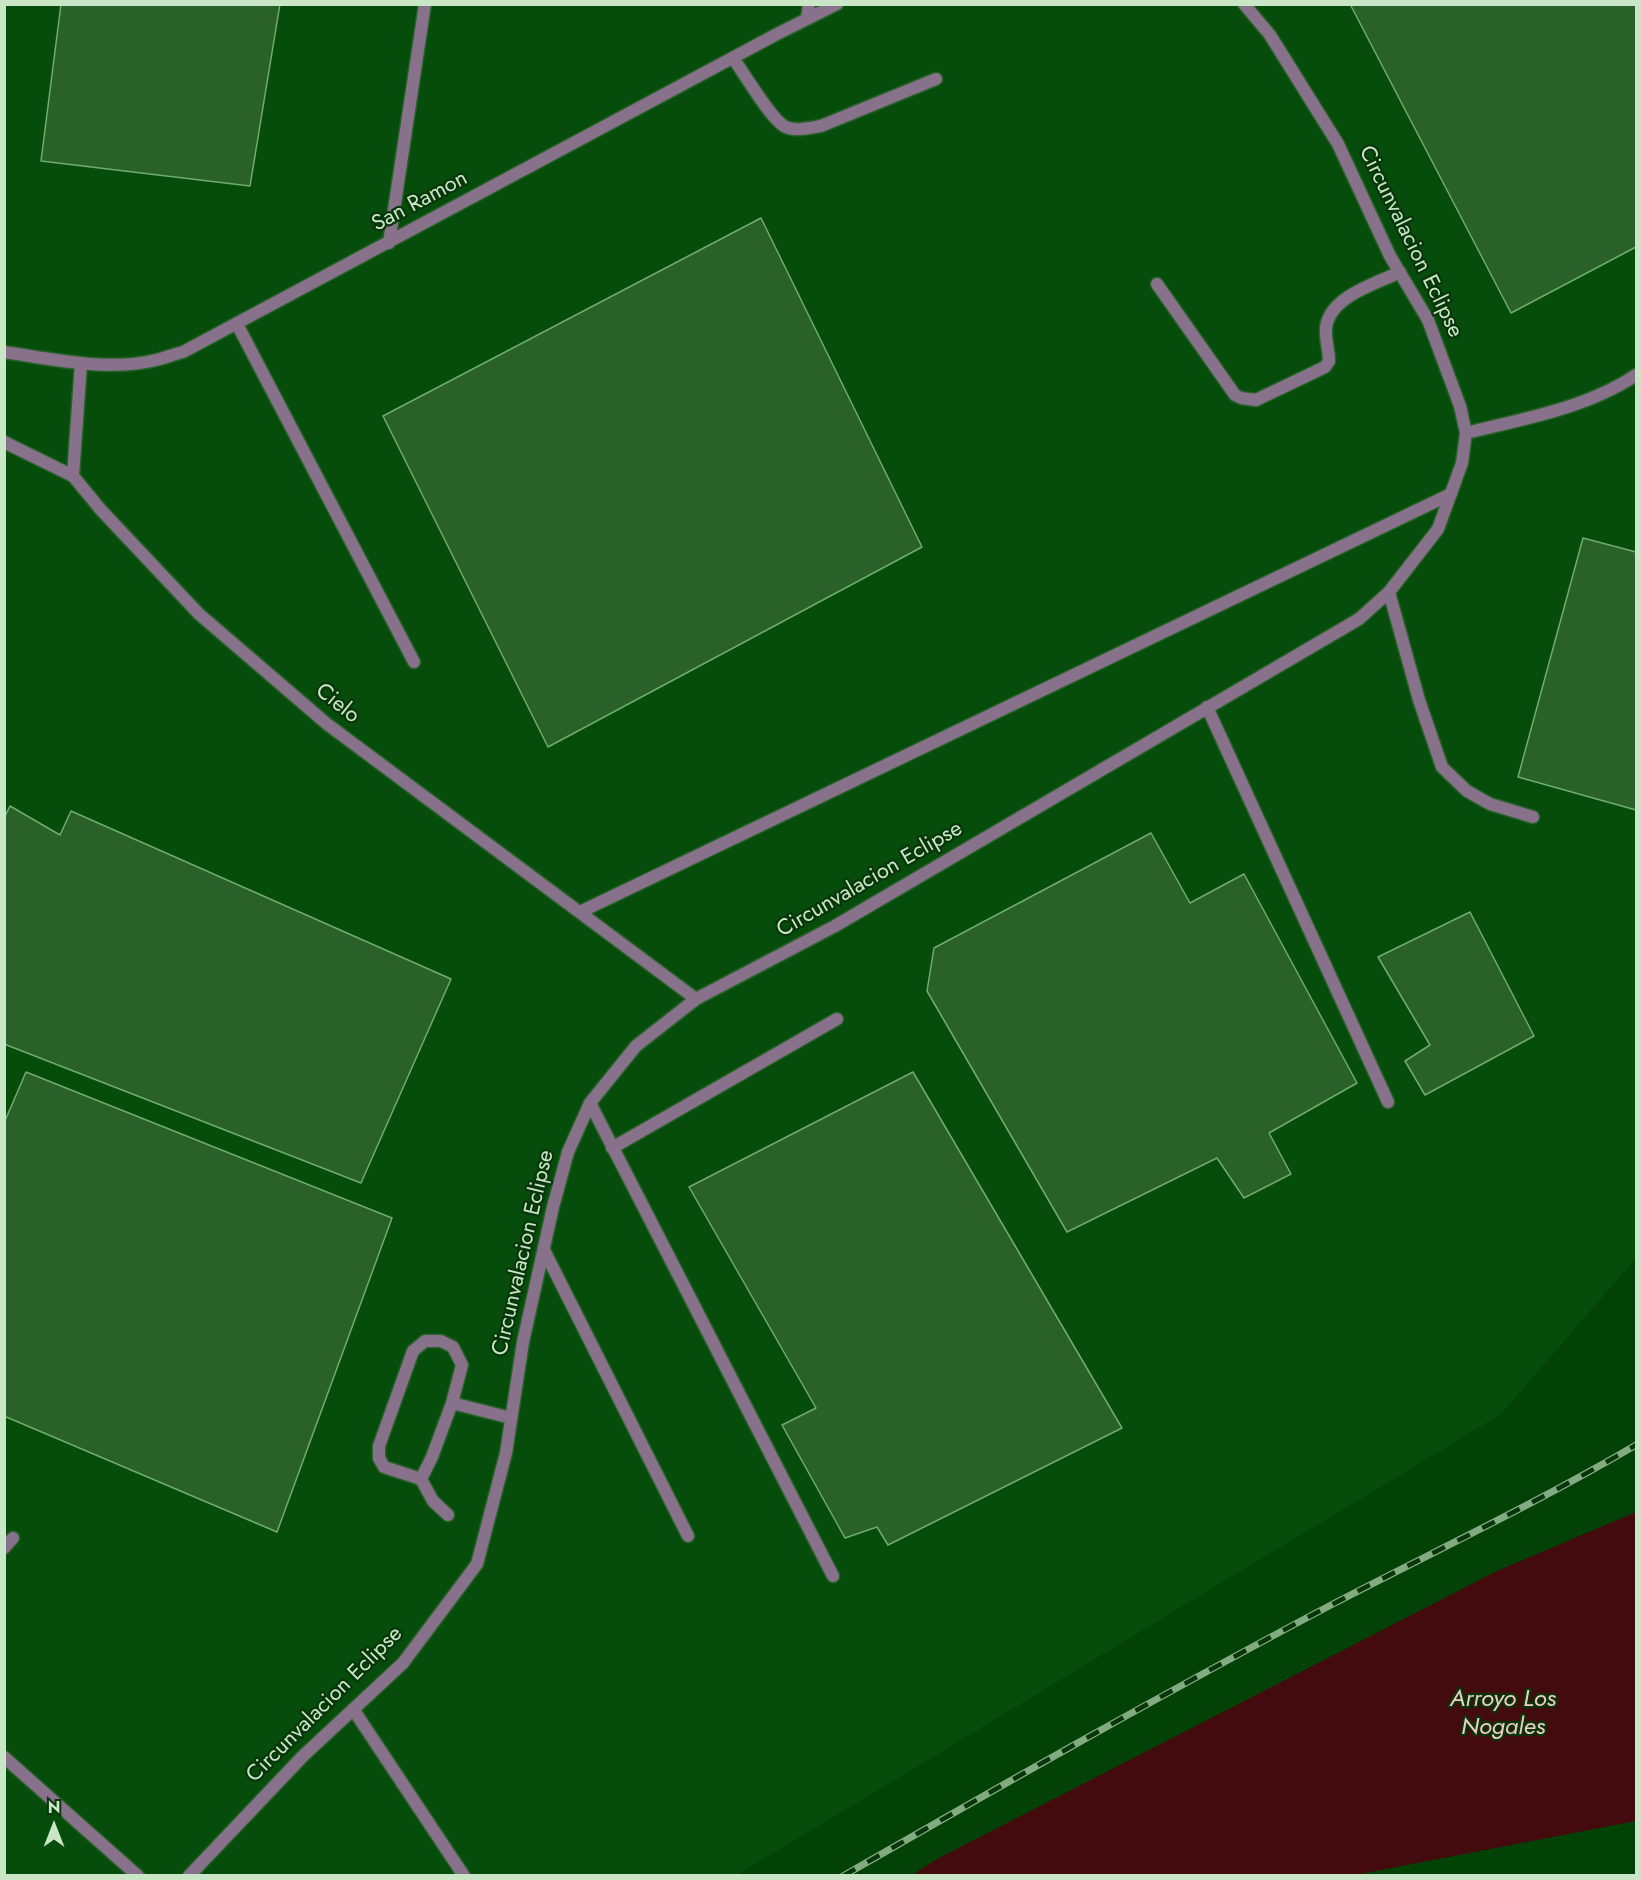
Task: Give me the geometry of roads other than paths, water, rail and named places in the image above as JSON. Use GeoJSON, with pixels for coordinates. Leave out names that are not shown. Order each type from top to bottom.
{"type":"FeatureCollection","features":[{"type":"Feature","properties":{"kind":"lane"},"geometry":{"type":"LineString","coordinates":[[389,243],[425,4]]}},
{"type":"Feature","properties":{"kind":"lane"},"geometry":{"type":"LineString","coordinates":[[807,20],[809,4]]}},
{"type":"Feature","properties":{"kind":"lane","name":"San Ramon"},"geometry":{"type":"LineString","coordinates":[[4,352],[81,363],[122,364],[155,361],[183,351],[837,4]]}},
{"type":"Feature","properties":{"kind":"lane","name":"Circunvalacion Eclipse"},"geometry":{"type":"LineString","coordinates":[[189,1875],[303,1756],[403,1663],[477,1564],[506,1453],[523,1342],[553,1207],[568,1152],[590,1103],[636,1046],[696,999],[835,926],[1359,619],[1406,573],[1438,529],[1462,463],[1466,433],[1460,406],[1428,320],[1390,255],[1338,144],[1270,35],[1244,4]]}},
{"type":"Feature","properties":{"kind":"lane"},"geometry":{"type":"LineString","coordinates":[[733,58],[774,118],[785,127],[801,129],[821,126],[936,79]]}},
{"type":"Feature","properties":{"kind":"lane"},"geometry":{"type":"LineString","coordinates":[[1157,284],[1235,395],[1256,400],[1325,367],[1329,361],[1326,323],[1334,310],[1346,297],[1400,272]]}},
{"type":"Feature","properties":{"kind":"lane"},"geometry":{"type":"LineString","coordinates":[[237,324],[414,662]]}},
{"type":"Feature","properties":{"kind":"lane"},"geometry":{"type":"LineString","coordinates":[[4,442],[73,476],[81,363]]}},
{"type":"Feature","properties":{"kind":"lane"},"geometry":{"type":"LineString","coordinates":[[1466,433],[1578,402],[1619,387],[1636,375]]}},
{"type":"Feature","properties":{"kind":"lane","name":"Cielo"},"geometry":{"type":"LineString","coordinates":[[73,476],[101,510],[199,614],[327,724],[696,999]]}},
{"type":"Feature","properties":{"kind":"lane"},"geometry":{"type":"LineString","coordinates":[[580,912],[1451,494]]}},
{"type":"Feature","properties":{"kind":"lane"},"geometry":{"type":"LineString","coordinates":[[1389,592],[1419,700],[1442,766],[1467,791],[1490,804],[1533,817]]}},
{"type":"Feature","properties":{"kind":"lane"},"geometry":{"type":"LineString","coordinates":[[1207,707],[1388,1102]]}},
{"type":"Feature","properties":{"kind":"lane"},"geometry":{"type":"LineString","coordinates":[[612,1148],[837,1020]]}},
{"type":"Feature","properties":{"kind":"lane"},"geometry":{"type":"LineString","coordinates":[[590,1103],[833,1576]]}},
{"type":"Feature","properties":{"kind":"lane"},"geometry":{"type":"LineString","coordinates":[[544,1250],[688,1536]]}},
{"type":"Feature","properties":{"kind":"lane"},"geometry":{"type":"LineString","coordinates":[[421,1479],[432,1457],[452,1403],[462,1365],[453,1347],[441,1341],[425,1341],[413,1351],[379,1446],[379,1458],[384,1467],[421,1479],[433,1501],[448,1515]]}},
{"type":"Feature","properties":{"kind":"lane"},"geometry":{"type":"LineString","coordinates":[[452,1403],[511,1418]]}},
{"type":"Feature","properties":{"kind":"lane"},"geometry":{"type":"LineString","coordinates":[[353,1709],[464,1875]]}},
{"type":"Feature","properties":{"kind":"lane"},"geometry":{"type":"LineString","coordinates":[[4,1757],[132,1874]]}},
{"type":"Feature","properties":{"kind":"water","name":"Arroyo Los Nogales"},"geometry":{"type":"Polygon","coordinates":[[[1636,1512],[1636,1821],[1355,1875],[912,1875],[937,1859],[1497,1571],[1636,1512]]]}},
{"type":"Feature","properties":{"kind":"railway"},"geometry":{"type":"LineString","coordinates":[[843,1876],[1208,1671],[1523,1507],[1636,1445]]}}]}
